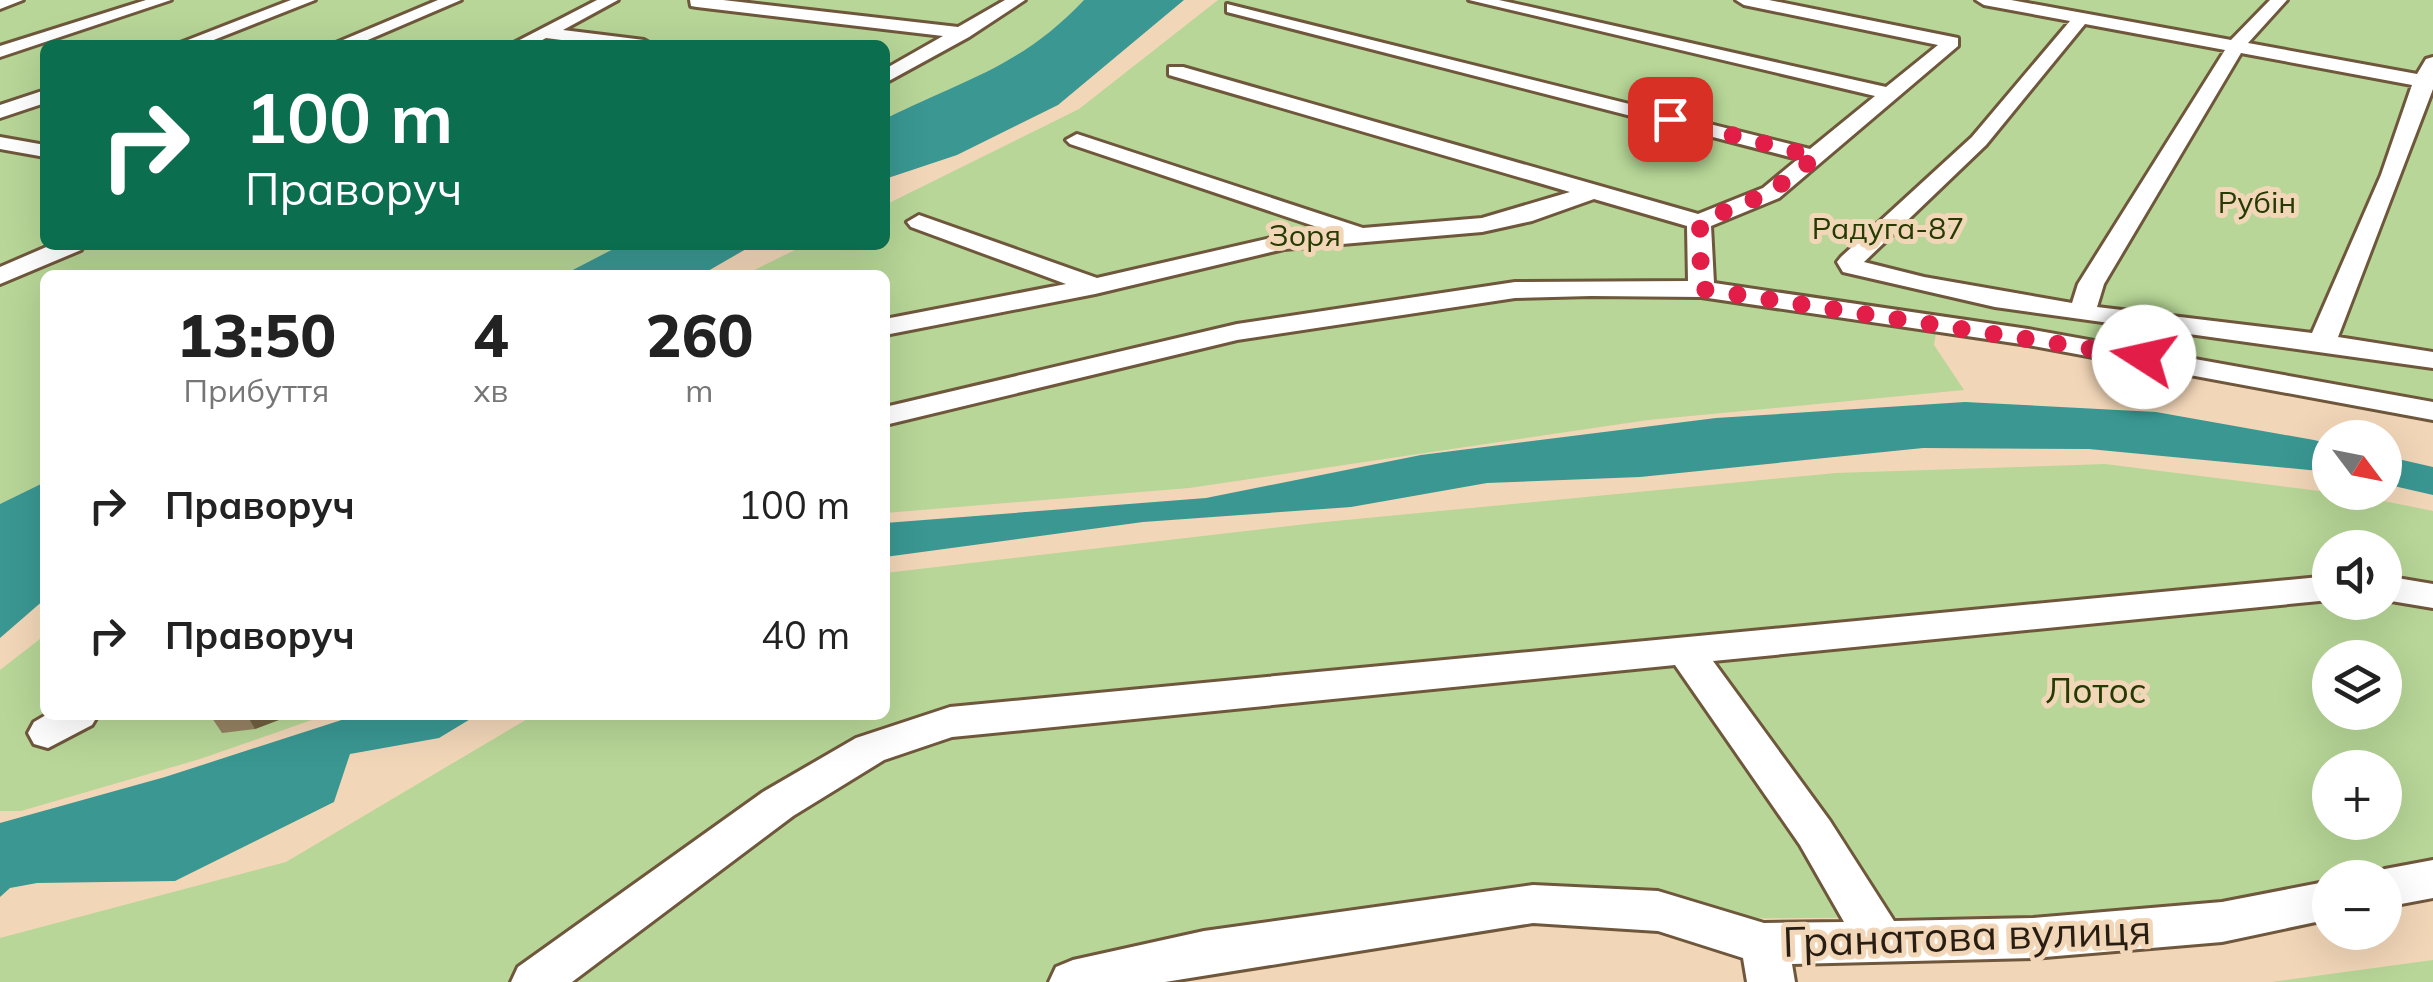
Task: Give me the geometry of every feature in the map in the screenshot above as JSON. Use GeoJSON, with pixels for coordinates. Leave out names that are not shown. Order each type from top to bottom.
{"type":"FeatureCollection","features":[{"type":"Feature","properties":{"kind":"street"},"geometry":{"type":"LineString","coordinates":[[0,4],[15,0]]}},
{"type":"Feature","properties":{"kind":"street"},"geometry":{"type":"LineString","coordinates":[[0,52],[163,0]]}},
{"type":"Feature","properties":{"kind":"street"},"geometry":{"type":"LineString","coordinates":[[198,40],[307,0]]}},
{"type":"Feature","properties":{"kind":"street"},"geometry":{"type":"LineString","coordinates":[[353,40],[453,0]]}},
{"type":"Feature","properties":{"kind":"street"},"geometry":{"type":"LineString","coordinates":[[530,40],[610,0]]}},
{"type":"Feature","properties":{"kind":"street"},"geometry":{"type":"LineString","coordinates":[[890,74],[1017,0]]}},
{"type":"Feature","properties":{"kind":"street"},"geometry":{"type":"LineString","coordinates":[[1478,0],[1891,94]]}},
{"type":"Feature","properties":{"kind":"street"},"geometry":{"type":"LineString","coordinates":[[1176,71],[1700,222],[1771,192],[1952,42],[1744,0]]}},
{"type":"Feature","properties":{"kind":"street"},"geometry":{"type":"LineString","coordinates":[[1984,0],[2080,10],[2236,46],[2430,76],[2323,340]]}},
{"type":"Feature","properties":{"kind":"street"},"geometry":{"type":"LineString","coordinates":[[2082,312],[2091,284],[2236,46],[2279,0]]}},
{"type":"Feature","properties":{"kind":"street"},"geometry":{"type":"LineString","coordinates":[[697,2],[963,33]]}},
{"type":"Feature","properties":{"kind":"street"},"geometry":{"type":"LineString","coordinates":[[1233,8],[1816,157]]}},
{"type":"Feature","properties":{"kind":"street"},"geometry":{"type":"LineString","coordinates":[[2080,10],[1979,141],[1850,262],[1852,268],[1894,280],[2082,312],[2323,340],[2433,360]]}},
{"type":"Feature","properties":{"kind":"street"},"geometry":{"type":"LineString","coordinates":[[546,33],[603,40]]}},
{"type":"Feature","properties":{"kind":"street"},"geometry":{"type":"LineString","coordinates":[[0,112],[40,98]]}},
{"type":"Feature","properties":{"kind":"street"},"geometry":{"type":"LineString","coordinates":[[1077,140],[1363,234]]}},
{"type":"Feature","properties":{"kind":"street"},"geometry":{"type":"LineString","coordinates":[[0,144],[40,150]]}},
{"type":"Feature","properties":{"kind":"street"},"geometry":{"type":"LineString","coordinates":[[890,326],[1095,286],[1284,242],[1482,225],[1524,216],[1596,190]]}},
{"type":"Feature","properties":{"kind":"street"},"geometry":{"type":"LineString","coordinates":[[919,222],[1095,286]]}},
{"type":"Feature","properties":{"kind":"street"},"geometry":{"type":"LineString","coordinates":[[1700,222],[1701,289]]}},
{"type":"Feature","properties":{"kind":"street"},"geometry":{"type":"LineString","coordinates":[[1,276],[61,250]]}},
{"type":"Feature","properties":{"kind":"street"},"geometry":{"type":"LineString","coordinates":[[1,276],[40,283]]}},
{"type":"Feature","properties":{"kind":"street"},"geometry":{"type":"LineString","coordinates":[[890,415],[1237,332],[1515,290],[1701,289],[2028,337],[2433,412]]}},
{"type":"Feature","properties":{"kind":"street"},"geometry":{"type":"LineString","coordinates":[[535,982],[778,804],[870,749],[950,722],[2312,590]]}},
{"type":"Feature","properties":{"kind":"street"},"geometry":{"type":"LineString","coordinates":[[2402,591],[2433,596]]}},
{"type":"Feature","properties":{"kind":"street"},"geometry":{"type":"LineString","coordinates":[[1686,653],[1815,834],[1880,940]]}},
{"type":"Feature","properties":{"kind":"street"},"geometry":{"type":"LineString","coordinates":[[2402,885],[2433,879]]}},
{"type":"Feature","properties":{"kind":"street","name":"Гранатова вулиця"},"geometry":{"type":"LineString","coordinates":[[1073,982],[1204,952],[1533,904],[1658,911],[1768,963],[1880,940],[2033,938],[2222,922],[2312,904]]}},
{"type":"Feature","properties":{"kind":"green space"},"geometry":{"type":"Polygon","coordinates":[[[0,0],[1084,0],[1061,23],[1014,57],[890,117],[890,40],[40,40],[40,250],[611,250],[573,270],[40,270],[40,484],[0,504],[0,0]]]}},
{"type":"Feature","properties":{"kind":"green space","name":"Зоря"},"geometry":{"type":"Polygon","coordinates":[[[1218,0],[2433,0],[2433,416],[1937,327],[1934,345],[1964,390],[1648,420],[1189,488],[890,513],[890,270],[754,270],[795,250],[890,250],[890,203],[1079,109],[1218,0]]]}},
{"type":"Feature","properties":{"kind":"green space","name":"Лотос"},"geometry":{"type":"Polygon","coordinates":[[[2105,464],[2312,490],[2312,510],[2402,510],[2402,505],[2433,511],[2433,889],[2402,882],[2402,860],[2312,860],[2312,911],[2298,914],[1557,920],[1285,947],[1140,982],[0,982],[0,938],[286,862],[526,720],[890,720],[890,572],[1315,523],[1836,473],[2105,464]]]}},
{"type":"Feature","properties":{"kind":"green space"},"geometry":{"type":"Polygon","coordinates":[[[40,639],[40,720],[312,720],[200,759],[21,811],[0,811],[0,670],[40,639]]]}},
{"type":"Feature","properties":{"kind":"green space"},"geometry":{"type":"Polygon","coordinates":[[[2433,960],[2433,982],[2271,982],[2433,960]]]}},
{"type":"Feature","properties":{"kind":"water"},"geometry":{"type":"Polygon","coordinates":[[[1084,0],[1184,0],[1058,105],[957,155],[890,177],[890,117],[1014,57],[1061,23],[1084,0]]]}},
{"type":"Feature","properties":{"kind":"water"},"geometry":{"type":"Polygon","coordinates":[[[611,250],[744,250],[710,270],[573,270],[611,250]]]}},
{"type":"Feature","properties":{"kind":"water"},"geometry":{"type":"Polygon","coordinates":[[[1965,402],[2156,412],[2312,440],[2312,470],[2089,449],[1923,448],[1640,477],[1487,483],[1351,507],[1143,522],[890,556],[890,523],[1206,498],[1421,455],[1716,418],[1965,402]]]}},
{"type":"Feature","properties":{"kind":"water"},"geometry":{"type":"Polygon","coordinates":[[[2402,460],[2433,467],[2433,495],[2402,488],[2402,460]]]}},
{"type":"Feature","properties":{"kind":"water"},"geometry":{"type":"Polygon","coordinates":[[[40,484],[40,603],[0,638],[0,504],[40,484]]]}},
{"type":"Feature","properties":{"kind":"water"},"geometry":{"type":"Polygon","coordinates":[[[342,720],[469,720],[439,738],[350,754],[334,802],[175,881],[37,883],[10,888],[0,897],[0,823],[165,777],[342,720]]]}},
{"type":"Feature","properties":{"kind":"route"},"geometry":{"type":"LineString","coordinates":[[1670,119],[1816,157],[1771,192],[1700,222],[1701,289],[2144,357]]}},
{"type":"Feature","properties":{"kind":"park label","name":"Рубін"},"geometry":{"type":"Point","coordinates":[2257,202]}},
{"type":"Feature","properties":{"kind":"park label","name":"Радуга-87"},"geometry":{"type":"Point","coordinates":[1888,228]}}]}
